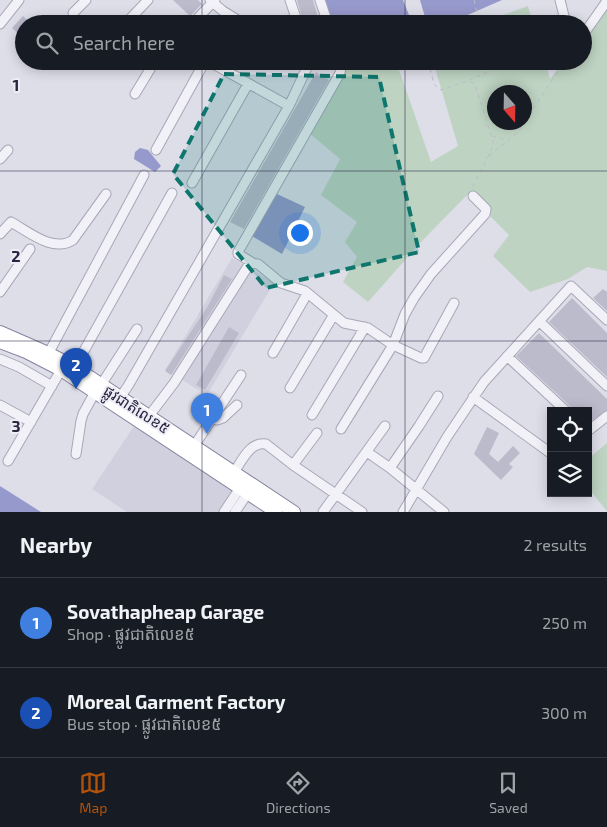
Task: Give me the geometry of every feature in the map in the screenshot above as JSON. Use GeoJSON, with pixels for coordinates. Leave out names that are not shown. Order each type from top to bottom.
{"type":"FeatureCollection","features":[{"type":"Feature","properties":{"kind":"highway","name":"ផ្លូវជាតិលេខ៥"},"geometry":{"type":"LineString","coordinates":[[0,332],[46,357],[61,370],[118,401],[167,434],[294,512]]}},
{"type":"Feature","properties":{"kind":"highway","name":"ផ្លូវជាតិលេខ៥"},"geometry":{"type":"LineString","coordinates":[[0,342],[75,368],[98,389]]}},
{"type":"Feature","properties":{"kind":"highway","name":"ផ្លូវជាតិលេខ៥"},"geometry":{"type":"LineString","coordinates":[[118,401],[149,416],[167,434],[194,446],[226,471],[244,491],[276,512]]}},
{"type":"Feature","properties":{"kind":"street"},"geometry":{"type":"LineString","coordinates":[[0,24],[19,0]]}},
{"type":"Feature","properties":{"kind":"street"},"geometry":{"type":"LineString","coordinates":[[134,15],[148,0]]}},
{"type":"Feature","properties":{"kind":"street"},"geometry":{"type":"LineString","coordinates":[[290,0],[295,15]]}},
{"type":"Feature","properties":{"kind":"street"},"geometry":{"type":"LineString","coordinates":[[320,0],[325,15]]}},
{"type":"Feature","properties":{"kind":"street"},"geometry":{"type":"LineString","coordinates":[[560,0],[564,15]]}},
{"type":"Feature","properties":{"kind":"street"},"geometry":{"type":"LineString","coordinates":[[592,22],[607,0]]}},
{"type":"Feature","properties":{"kind":"street"},"geometry":{"type":"LineString","coordinates":[[73,13],[84,1]]}},
{"type":"Feature","properties":{"kind":"street"},"geometry":{"type":"LineString","coordinates":[[200,15],[212,1],[231,15]]}},
{"type":"Feature","properties":{"kind":"street"},"geometry":{"type":"LineString","coordinates":[[135,94],[150,70]]}},
{"type":"Feature","properties":{"kind":"street"},"geometry":{"type":"LineString","coordinates":[[156,150],[202,70]]}},
{"type":"Feature","properties":{"kind":"street"},"geometry":{"type":"LineString","coordinates":[[223,70],[289,106]]}},
{"type":"Feature","properties":{"kind":"street"},"geometry":{"type":"LineString","coordinates":[[118,401],[289,106],[307,70]]}},
{"type":"Feature","properties":{"kind":"street"},"geometry":{"type":"LineString","coordinates":[[340,70],[238,254],[258,264],[281,283],[300,289],[333,316],[348,324],[365,327],[393,345],[420,358],[424,358],[454,303]]}},
{"type":"Feature","properties":{"kind":"street"},"geometry":{"type":"LineString","coordinates":[[192,183],[248,84]]}},
{"type":"Feature","properties":{"kind":"street"},"geometry":{"type":"LineString","coordinates":[[0,159],[8,150]]}},
{"type":"Feature","properties":{"kind":"street"},"geometry":{"type":"LineString","coordinates":[[46,357],[144,175]]}},
{"type":"Feature","properties":{"kind":"street"},"geometry":{"type":"LineString","coordinates":[[75,368],[172,193]]}},
{"type":"Feature","properties":{"kind":"street"},"geometry":{"type":"LineString","coordinates":[[341,429],[393,345],[405,314],[426,282],[485,214],[486,209],[472,193]]}},
{"type":"Feature","properties":{"kind":"street"},"geometry":{"type":"LineString","coordinates":[[0,234],[11,222],[52,244],[70,242],[74,240],[106,194]]}},
{"type":"Feature","properties":{"kind":"street"},"geometry":{"type":"LineString","coordinates":[[0,292],[30,249]]}},
{"type":"Feature","properties":{"kind":"street"},"geometry":{"type":"LineString","coordinates":[[149,416],[174,383],[250,263],[253,263]]}},
{"type":"Feature","properties":{"kind":"street"},"geometry":{"type":"LineString","coordinates":[[403,512],[447,437],[484,382],[570,286],[607,320]]}},
{"type":"Feature","properties":{"kind":"street"},"geometry":{"type":"LineString","coordinates":[[273,353],[307,294]]}},
{"type":"Feature","properties":{"kind":"street"},"geometry":{"type":"LineString","coordinates":[[290,388],[333,316]]}},
{"type":"Feature","properties":{"kind":"street"},"geometry":{"type":"LineString","coordinates":[[539,321],[607,386]]}},
{"type":"Feature","properties":{"kind":"street"},"geometry":{"type":"LineString","coordinates":[[312,415],[365,327]]}},
{"type":"Feature","properties":{"kind":"street"},"geometry":{"type":"LineString","coordinates":[[76,454],[83,414],[137,329]]}},
{"type":"Feature","properties":{"kind":"street"},"geometry":{"type":"LineString","coordinates":[[507,356],[562,407]]}},
{"type":"Feature","properties":{"kind":"street"},"geometry":{"type":"LineString","coordinates":[[0,359],[19,367],[52,386]]}},
{"type":"Feature","properties":{"kind":"street"},"geometry":{"type":"LineString","coordinates":[[8,461],[61,370]]}},
{"type":"Feature","properties":{"kind":"street"},"geometry":{"type":"LineString","coordinates":[[194,446],[241,375]]}},
{"type":"Feature","properties":{"kind":"street"},"geometry":{"type":"LineString","coordinates":[[390,468],[438,396]]}},
{"type":"Feature","properties":{"kind":"street"},"geometry":{"type":"LineString","coordinates":[[473,397],[547,450]]}},
{"type":"Feature","properties":{"kind":"street"},"geometry":{"type":"LineString","coordinates":[[0,405],[31,422]]}},
{"type":"Feature","properties":{"kind":"street"},"geometry":{"type":"LineString","coordinates":[[214,417],[217,420],[223,418],[237,405]]}},
{"type":"Feature","properties":{"kind":"street"},"geometry":{"type":"LineString","coordinates":[[592,429],[607,416]]}},
{"type":"Feature","properties":{"kind":"street"},"geometry":{"type":"LineString","coordinates":[[323,512],[385,426]]}},
{"type":"Feature","properties":{"kind":"street"},"geometry":{"type":"LineString","coordinates":[[293,465],[317,433]]}},
{"type":"Feature","properties":{"kind":"street"},"geometry":{"type":"LineString","coordinates":[[226,471],[252,446],[260,443],[266,444],[293,465],[362,512]]}},
{"type":"Feature","properties":{"kind":"street"},"geometry":{"type":"LineString","coordinates":[[367,452],[416,488],[444,512]]}},
{"type":"Feature","properties":{"kind":"street"},"geometry":{"type":"LineString","coordinates":[[224,512],[244,491]]}},
{"type":"Feature","properties":{"kind":"street"},"geometry":{"type":"LineString","coordinates":[[235,512],[244,491]]}},
{"type":"Feature","properties":{"kind":"path"},"geometry":{"type":"LineString","coordinates":[[474,0],[478,15]]}},
{"type":"Feature","properties":{"kind":"path"},"geometry":{"type":"LineString","coordinates":[[430,70],[434,84],[440,90],[491,70]]}},
{"type":"Feature","properties":{"kind":"path"},"geometry":{"type":"LineString","coordinates":[[532,110],[559,70]]}},
{"type":"Feature","properties":{"kind":"path"},"geometry":{"type":"LineString","coordinates":[[468,80],[475,84],[494,144],[472,193]]}},
{"type":"Feature","properties":{"kind":"path"},"geometry":{"type":"LineString","coordinates":[[489,156],[507,140],[513,138],[518,130]]}},
{"type":"Feature","properties":{"kind":"path"},"geometry":{"type":"LineString","coordinates":[[491,136],[507,140]]}},
{"type":"Feature","properties":{"kind":"highlighted area"},"geometry":{"type":"Polygon","coordinates":[[[224,74],[379,77],[419,252],[266,288],[173,174],[224,74]]]}},
{"type":"Feature","properties":{"kind":"shaded area"},"geometry":{"type":"Polygon","coordinates":[[[232,258],[274,283],[207,395],[165,370],[232,258]]]}},
{"type":"Feature","properties":{"kind":"shaded area"},"geometry":{"type":"Polygon","coordinates":[[[134,426],[234,492],[221,512],[127,512],[92,489],[134,426]]]}},
{"type":"Feature","properties":{"kind":"green space"},"geometry":{"type":"Polygon","coordinates":[[[528,6],[530,15],[503,15],[528,6]]]}},
{"type":"Feature","properties":{"kind":"green space"},"geometry":{"type":"Polygon","coordinates":[[[607,8],[607,271],[587,267],[568,279],[530,292],[493,256],[509,235],[468,194],[421,242],[368,302],[343,282],[357,257],[345,242],[357,222],[321,195],[340,159],[308,132],[335,85],[336,70],[399,70],[431,162],[458,146],[436,70],[548,70],[550,79],[557,70],[592,70],[592,26],[607,8]]]}},
{"type":"Feature","properties":{"kind":"green space"},"geometry":{"type":"Polygon","coordinates":[[[607,443],[607,511],[592,493],[592,456],[607,443]]]}},
{"type":"Feature","properties":{"kind":"water"},"geometry":{"type":"Polygon","coordinates":[[[322,0],[403,0],[409,15],[326,15],[322,0]]]}},
{"type":"Feature","properties":{"kind":"water"},"geometry":{"type":"Polygon","coordinates":[[[420,0],[502,0],[468,15],[424,15],[420,0]]]}},
{"type":"Feature","properties":{"kind":"water"},"geometry":{"type":"Polygon","coordinates":[[[140,148],[148,150],[161,166],[155,172],[134,159],[135,152],[140,148]]]}},
{"type":"Feature","properties":{"kind":"water"},"geometry":{"type":"Polygon","coordinates":[[[277,194],[305,207],[282,254],[252,236],[277,194]]]}},
{"type":"Feature","properties":{"kind":"water"},"geometry":{"type":"Polygon","coordinates":[[[0,486],[41,512],[0,512],[0,486]]]}},
{"type":"Feature","properties":{"kind":"building"},"geometry":{"type":"Polygon","coordinates":[[[173,0],[198,0],[202,4],[189,15],[173,0]]]}},
{"type":"Feature","properties":{"kind":"building"},"geometry":{"type":"Polygon","coordinates":[[[297,0],[313,0],[317,15],[301,15],[297,0]]]}},
{"type":"Feature","properties":{"kind":"building"},"geometry":{"type":"Polygon","coordinates":[[[316,72],[329,80],[244,229],[230,222],[316,72]]]}},
{"type":"Feature","properties":{"kind":"building"},"geometry":{"type":"Polygon","coordinates":[[[224,275],[232,279],[171,375],[165,371],[208,306],[224,275]]]}},
{"type":"Feature","properties":{"kind":"building"},"geometry":{"type":"Polygon","coordinates":[[[603,289],[607,292],[607,311],[593,298],[603,289]]]}},
{"type":"Feature","properties":{"kind":"building"},"geometry":{"type":"Polygon","coordinates":[[[572,298],[607,333],[607,377],[549,322],[572,298]]]}},
{"type":"Feature","properties":{"kind":"building"},"geometry":{"type":"Polygon","coordinates":[[[229,327],[239,333],[205,390],[196,385],[229,327]]]}},
{"type":"Feature","properties":{"kind":"building"},"geometry":{"type":"Polygon","coordinates":[[[539,333],[607,399],[607,410],[592,420],[592,407],[570,407],[516,356],[539,333]]]}},
{"type":"Feature","properties":{"kind":"building"},"geometry":{"type":"Polygon","coordinates":[[[487,427],[499,433],[489,454],[498,462],[513,446],[520,453],[509,464],[513,467],[501,480],[474,454],[487,427]]]}},
{"type":"Feature","properties":{"kind":"place","name":"Moreal Garment Factory"},"geometry":{"type":"Point","coordinates":[76,389]}},
{"type":"Feature","properties":{"kind":"place","name":"Sovathapheap Garage"},"geometry":{"type":"Point","coordinates":[207,434]}}]}
